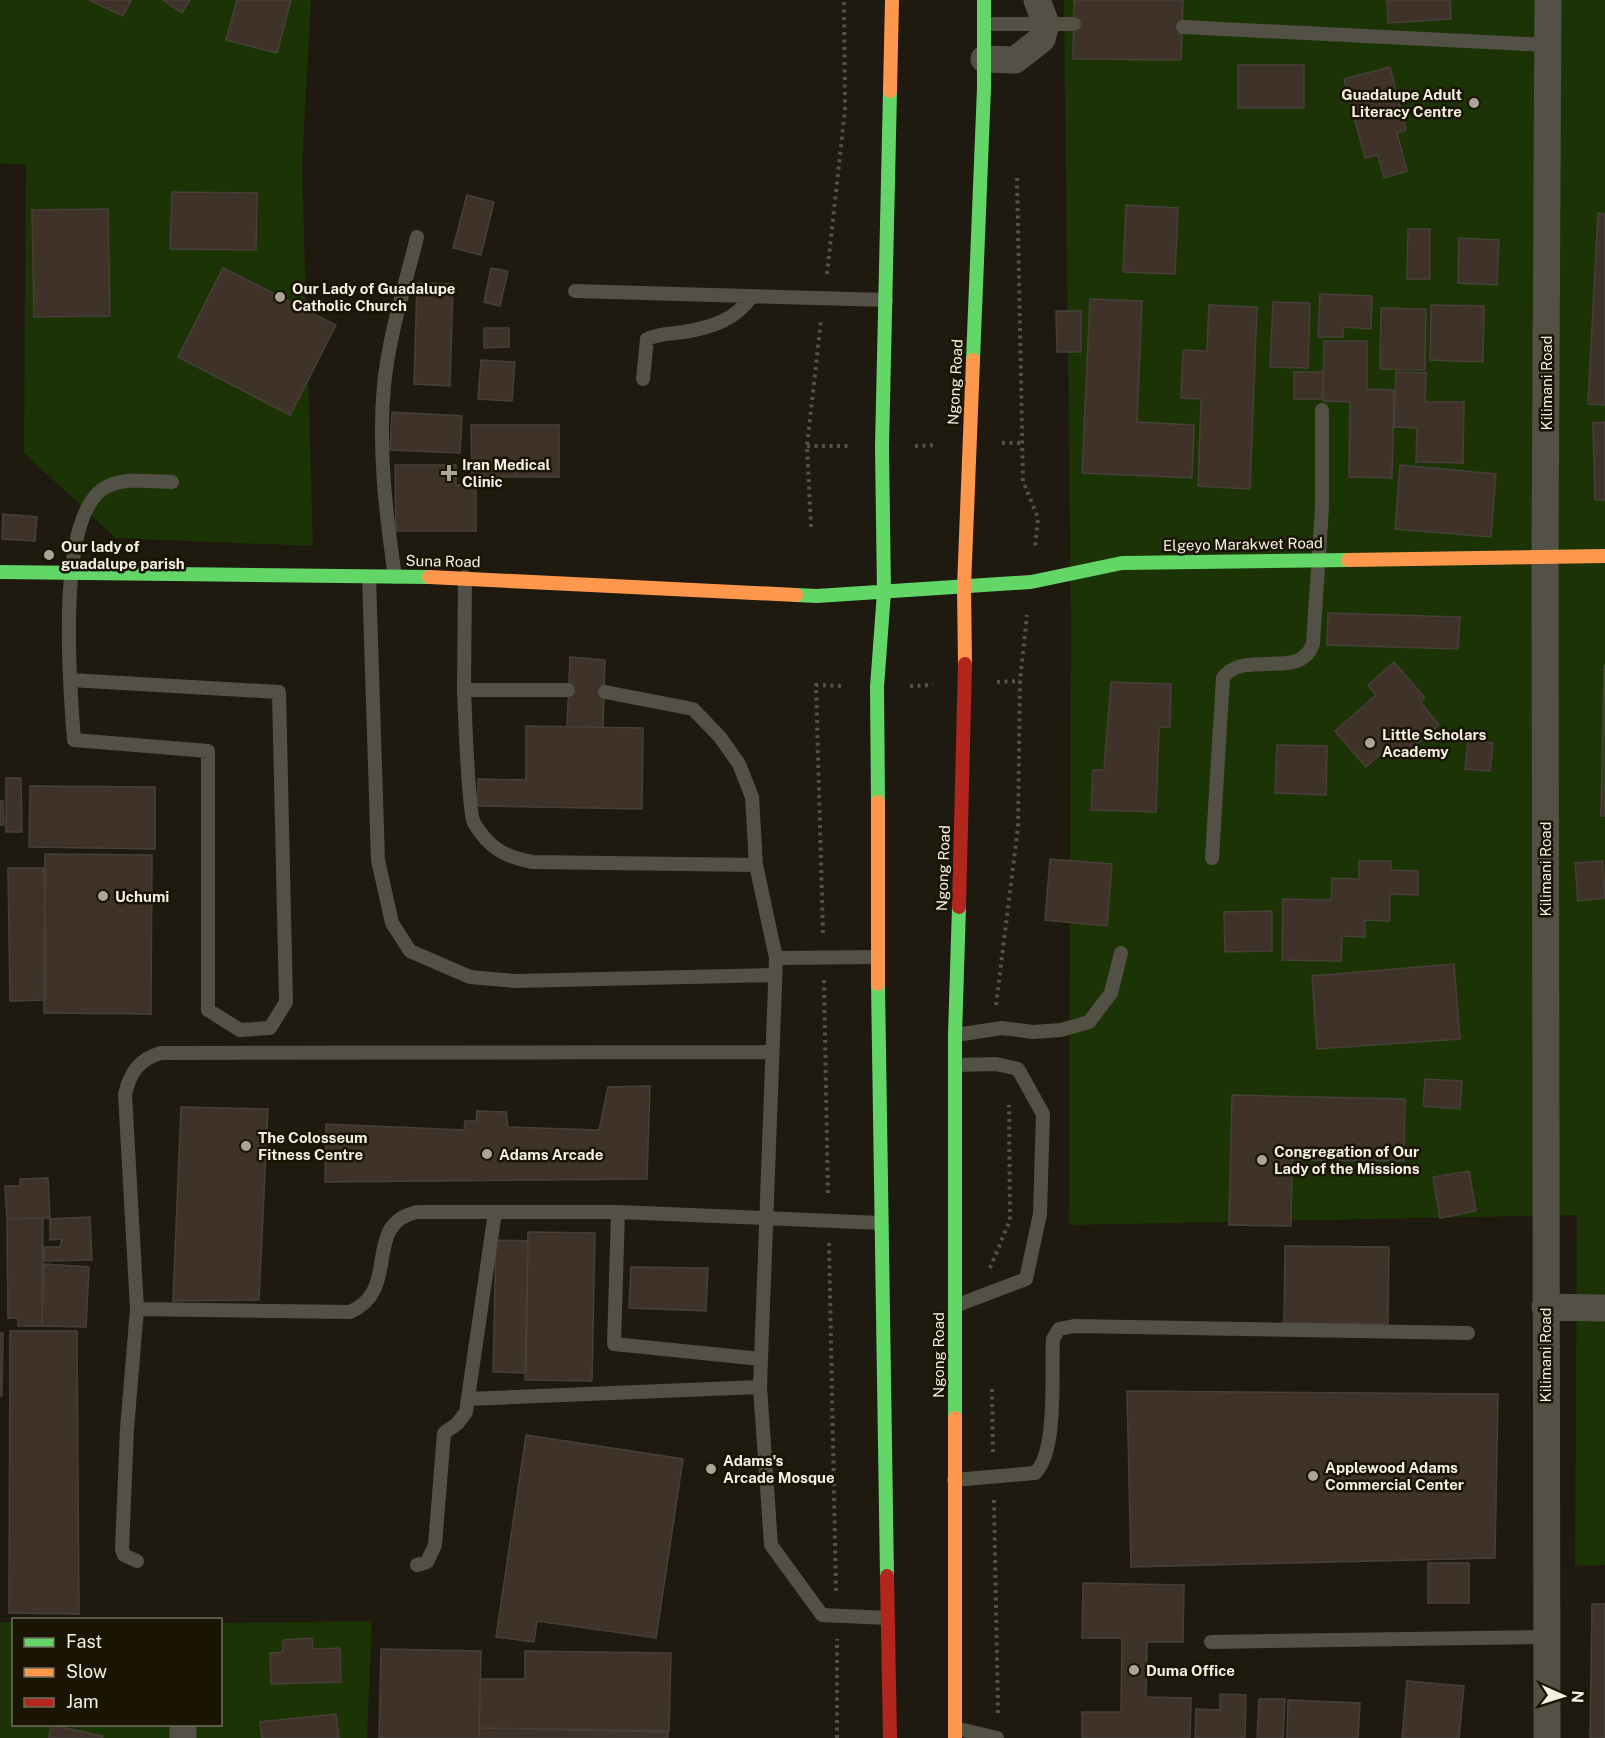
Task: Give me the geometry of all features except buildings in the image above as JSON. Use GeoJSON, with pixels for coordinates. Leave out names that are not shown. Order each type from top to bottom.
{"type":"FeatureCollection","features":[{"type":"Feature","properties":{"kind":"main road"},"geometry":{"type":"LineString","coordinates":[[890,1738],[890,1618],[877,957],[877,687],[884,592],[882,447],[892,0]]}},
{"type":"Feature","properties":{"kind":"main road","name":"Ngong Road"},"geometry":{"type":"LineString","coordinates":[[955,1733],[955,1035],[966,684],[964,587],[984,59],[984,0]]}},
{"type":"Feature","properties":{"kind":"main road","name":"Elgeyo Marakwet Road"},"geometry":{"type":"LineString","coordinates":[[884,592],[1031,582],[1122,563],[1605,555]]}},
{"type":"Feature","properties":{"kind":"main road","name":"Suna Road"},"geometry":{"type":"LineString","coordinates":[[0,572],[465,577],[817,596],[884,592]]}},
{"type":"Feature","properties":{"kind":"street","name":"Kilimani Road"},"geometry":{"type":"LineString","coordinates":[[1548,0],[1545,555],[1545,1307],[1548,1738]]}},
{"type":"Feature","properties":{"kind":"street"},"geometry":{"type":"LineString","coordinates":[[984,59],[1015,60],[1042,39],[1041,12]]}},
{"type":"Feature","properties":{"kind":"street"},"geometry":{"type":"LineString","coordinates":[[1545,1307],[1605,1308]]}},
{"type":"Feature","properties":{"kind":"lane"},"geometry":{"type":"LineString","coordinates":[[984,24],[1041,12],[1074,24]]}},
{"type":"Feature","properties":{"kind":"lane"},"geometry":{"type":"LineString","coordinates":[[1183,27],[1548,45]]}},
{"type":"Feature","properties":{"kind":"lane"},"geometry":{"type":"LineString","coordinates":[[395,577],[386,512],[382,445],[384,384],[395,324],[417,237]]}},
{"type":"Feature","properties":{"kind":"lane"},"geometry":{"type":"LineString","coordinates":[[575,291],[886,300]]}},
{"type":"Feature","properties":{"kind":"lane"},"geometry":{"type":"LineString","coordinates":[[643,379],[647,339],[660,333],[684,332],[723,321],[737,315],[752,296]]}},
{"type":"Feature","properties":{"kind":"lane"},"geometry":{"type":"LineString","coordinates":[[1212,858],[1223,678],[1229,669],[1241,665],[1300,662],[1310,653],[1320,558],[1322,410]]}},
{"type":"Feature","properties":{"kind":"lane"},"geometry":{"type":"LineString","coordinates":[[70,680],[279,692],[286,1002],[270,1028],[240,1030],[208,1010],[208,751],[74,740],[70,680],[71,573],[77,535],[93,498],[109,485],[126,482],[172,482]]}},
{"type":"Feature","properties":{"kind":"lane"},"geometry":{"type":"LineString","coordinates":[[369,577],[378,860],[392,923],[410,951],[436,965],[470,977],[515,981],[775,975]]}},
{"type":"Feature","properties":{"kind":"lane"},"geometry":{"type":"LineString","coordinates":[[465,577],[464,690],[473,821],[492,845],[508,858],[532,862],[756,865]]}},
{"type":"Feature","properties":{"kind":"lane"},"geometry":{"type":"LineString","coordinates":[[464,690],[568,690]]}},
{"type":"Feature","properties":{"kind":"lane"},"geometry":{"type":"LineString","coordinates":[[605,692],[693,710],[720,737],[739,764],[752,797],[756,865],[776,958],[760,1387],[771,1545],[822,1615],[890,1618]]}},
{"type":"Feature","properties":{"kind":"lane"},"geometry":{"type":"LineString","coordinates":[[955,1035],[1002,1028],[1033,1032],[1061,1030],[1089,1022],[1111,993],[1121,952]]}},
{"type":"Feature","properties":{"kind":"lane"},"geometry":{"type":"LineString","coordinates":[[776,958],[877,957]]}},
{"type":"Feature","properties":{"kind":"lane"},"geometry":{"type":"LineString","coordinates":[[137,1561],[124,1556],[122,1549],[128,1408],[137,1310],[125,1094],[136,1067],[147,1057],[161,1053],[772,1052]]}},
{"type":"Feature","properties":{"kind":"lane"},"geometry":{"type":"LineString","coordinates":[[954,1306],[1026,1279],[1040,1214],[1043,1114],[1018,1069],[996,1064],[955,1065]]}},
{"type":"Feature","properties":{"kind":"lane"},"geometry":{"type":"LineString","coordinates":[[137,1310],[350,1312],[365,1306],[374,1292],[388,1229],[404,1214],[417,1212],[618,1212],[881,1223]]}},
{"type":"Feature","properties":{"kind":"lane"},"geometry":{"type":"LineString","coordinates":[[417,1565],[427,1562],[435,1545],[444,1433],[457,1424],[466,1412],[495,1212]]}},
{"type":"Feature","properties":{"kind":"lane"},"geometry":{"type":"LineString","coordinates":[[618,1212],[614,1344],[761,1359]]}},
{"type":"Feature","properties":{"kind":"lane"},"geometry":{"type":"LineString","coordinates":[[954,1480],[1035,1473],[1043,1466],[1049,1443],[1053,1339],[1059,1329],[1074,1326],[1468,1333]]}},
{"type":"Feature","properties":{"kind":"lane"},"geometry":{"type":"LineString","coordinates":[[468,1399],[760,1387]]}},
{"type":"Feature","properties":{"kind":"lane"},"geometry":{"type":"LineString","coordinates":[[1211,1642],[1547,1637]]}},
{"type":"Feature","properties":{"kind":"lane"},"geometry":{"type":"LineString","coordinates":[[955,1733],[998,1732]]}},
{"type":"Feature","properties":{"kind":"path"},"geometry":{"type":"LineString","coordinates":[[811,527],[807,446],[845,110],[844,0]]}},
{"type":"Feature","properties":{"kind":"path"},"geometry":{"type":"LineString","coordinates":[[991,1029],[1001,981],[1018,827],[1020,681],[1038,518],[1023,481],[1017,172]]}},
{"type":"Feature","properties":{"kind":"path"},"geometry":{"type":"LineString","coordinates":[[816,685],[877,687],[1020,681]]}},
{"type":"Feature","properties":{"kind":"path"},"geometry":{"type":"LineString","coordinates":[[990,1294],[990,1269],[1011,1220],[1010,1108],[996,1064]]}},
{"type":"Feature","properties":{"kind":"path"},"geometry":{"type":"LineString","coordinates":[[992,1385],[998,1732]]}},
{"type":"Feature","properties":{"kind":"green space"},"geometry":{"type":"Polygon","coordinates":[[[0,0],[311,0],[302,166],[313,546],[116,538],[24,453],[26,165],[0,163],[0,0]]]}},
{"type":"Feature","properties":{"kind":"green space"},"geometry":{"type":"Polygon","coordinates":[[[1064,0],[1605,0],[1605,1565],[1575,1566],[1577,1215],[1069,1225],[1071,618],[1064,0]]]}},
{"type":"Feature","properties":{"kind":"green space"},"geometry":{"type":"Polygon","coordinates":[[[372,1621],[367,1738],[0,1738],[0,1622],[12,1622],[12,1726],[222,1726],[222,1623],[372,1621]]]}},
{"type":"Feature","properties":{"kind":"traffic: fast"},"geometry":{"type":"LineString","coordinates":[[973,360],[984,88],[984,0]]}},
{"type":"Feature","properties":{"kind":"traffic: fast"},"geometry":{"type":"LineString","coordinates":[[878,802],[877,687],[884,592],[882,447],[890,91]]}},
{"type":"Feature","properties":{"kind":"traffic: fast"},"geometry":{"type":"LineString","coordinates":[[796,595],[817,596],[1031,582],[1122,563],[1348,560]]}},
{"type":"Feature","properties":{"kind":"traffic: fast"},"geometry":{"type":"LineString","coordinates":[[0,572],[429,577]]}},
{"type":"Feature","properties":{"kind":"traffic: fast"},"geometry":{"type":"LineString","coordinates":[[955,1418],[955,1035],[959,907]]}},
{"type":"Feature","properties":{"kind":"traffic: fast"},"geometry":{"type":"LineString","coordinates":[[878,984],[887,1576]]}},
{"type":"Feature","properties":{"kind":"traffic: slow"},"geometry":{"type":"LineString","coordinates":[[890,91],[892,0]]}},
{"type":"Feature","properties":{"kind":"traffic: slow"},"geometry":{"type":"LineString","coordinates":[[965,664],[964,587],[973,360]]}},
{"type":"Feature","properties":{"kind":"traffic: slow"},"geometry":{"type":"LineString","coordinates":[[1348,560],[1605,556]]}},
{"type":"Feature","properties":{"kind":"traffic: slow"},"geometry":{"type":"LineString","coordinates":[[429,577],[796,595]]}},
{"type":"Feature","properties":{"kind":"traffic: slow"},"geometry":{"type":"LineString","coordinates":[[878,802],[878,984]]}},
{"type":"Feature","properties":{"kind":"traffic: slow"},"geometry":{"type":"LineString","coordinates":[[955,1418],[955,1738]]}},
{"type":"Feature","properties":{"kind":"traffic: jam"},"geometry":{"type":"LineString","coordinates":[[959,907],[965,664]]}},
{"type":"Feature","properties":{"kind":"traffic: jam"},"geometry":{"type":"LineString","coordinates":[[887,1576],[890,1738]]}},
{"type":"Feature","properties":{"kind":"place","name":"Guadalupe Adult Literacy Centre"},"geometry":{"type":"Point","coordinates":[1474,103]}},
{"type":"Feature","properties":{"kind":"place","name":"Our Lady of Guadalupe Catholic Church"},"geometry":{"type":"Point","coordinates":[280,297]}},
{"type":"Feature","properties":{"kind":"place","name":"Iran Medical Clinic"},"geometry":{"type":"Point","coordinates":[449,473]}},
{"type":"Feature","properties":{"kind":"place","name":"Our lady of guadalupe parish"},"geometry":{"type":"Point","coordinates":[49,555]}},
{"type":"Feature","properties":{"kind":"place","name":"Little Scholars Academy"},"geometry":{"type":"Point","coordinates":[1370,743]}},
{"type":"Feature","properties":{"kind":"place","name":"Uchumi"},"geometry":{"type":"Point","coordinates":[103,896]}},
{"type":"Feature","properties":{"kind":"place","name":"The Colosseum Fitness Centre"},"geometry":{"type":"Point","coordinates":[246,1146]}},
{"type":"Feature","properties":{"kind":"place","name":"Adams Arcade"},"geometry":{"type":"Point","coordinates":[487,1154]}},
{"type":"Feature","properties":{"kind":"place","name":"Congregation of Our Lady of the Missions"},"geometry":{"type":"Point","coordinates":[1262,1160]}},
{"type":"Feature","properties":{"kind":"place","name":"Adams's Arcade Mosque"},"geometry":{"type":"Point","coordinates":[711,1469]}},
{"type":"Feature","properties":{"kind":"place","name":"Applewood Adams Commercial Center"},"geometry":{"type":"Point","coordinates":[1313,1476]}},
{"type":"Feature","properties":{"kind":"place","name":"Duma Office"},"geometry":{"type":"Point","coordinates":[1134,1670]}}]}
